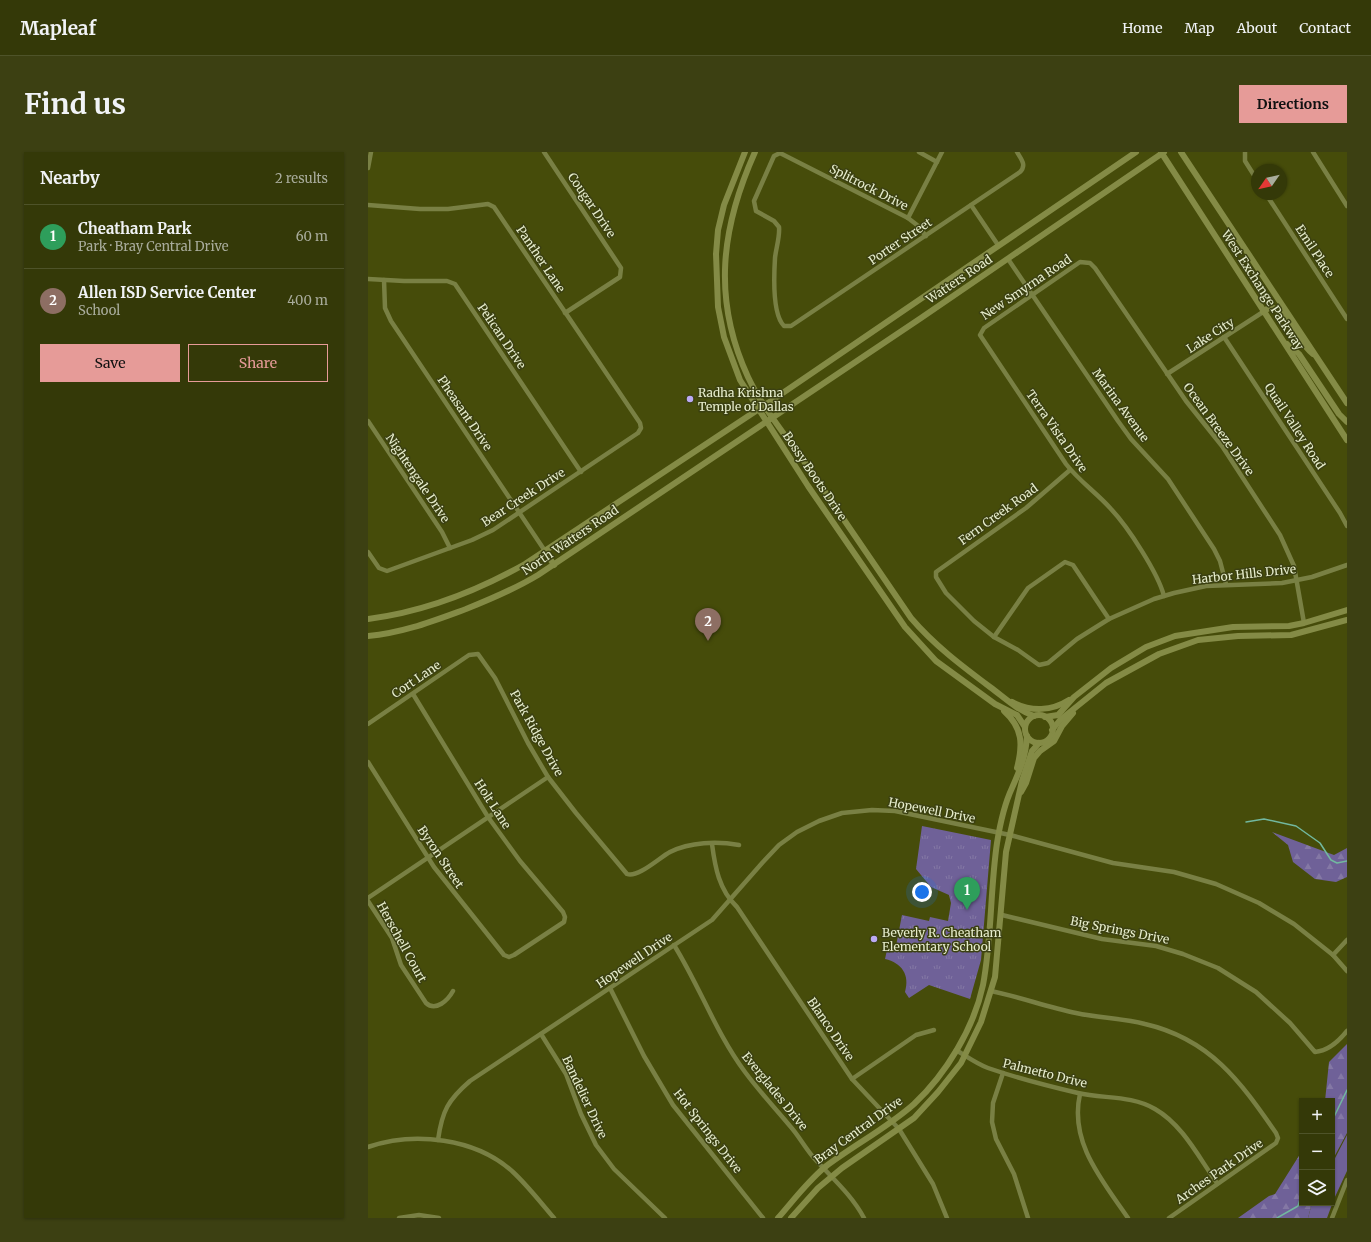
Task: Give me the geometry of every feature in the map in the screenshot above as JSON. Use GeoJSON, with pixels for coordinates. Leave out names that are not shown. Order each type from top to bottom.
{"type":"FeatureCollection","features":[{"type":"Feature","properties":{"kind":"street"},"geometry":{"type":"LineString","coordinates":[[368,168],[371,152]]}},
{"type":"Feature","properties":{"kind":"street","name":"Cougar Drive"},"geometry":{"type":"LineString","coordinates":[[544,152],[620,265],[622,271],[620,276],[565,313]]}},
{"type":"Feature","properties":{"kind":"street","name":"Bossy Boots Drive"},"geometry":{"type":"LineString","coordinates":[[745,152],[724,205],[718,230],[716,254],[718,307],[730,354],[740,380],[766,422],[905,627],[936,661],[995,704],[1017,715],[1025,727]]}},
{"type":"Feature","properties":{"kind":"street","name":"Bossy Boots Drive"},"geometry":{"type":"LineString","coordinates":[[755,152],[733,208],[727,238],[725,267],[726,300],[731,328],[749,378],[773,417],[911,618],[936,645],[1018,710],[1034,716]]}},
{"type":"Feature","properties":{"kind":"street"},"geometry":{"type":"LineString","coordinates":[[920,152],[937,162]]}},
{"type":"Feature","properties":{"kind":"street"},"geometry":{"type":"LineString","coordinates":[[908,218],[942,152]]}},
{"type":"Feature","properties":{"kind":"street","name":"Porter Street"},"geometry":{"type":"LineString","coordinates":[[784,326],[792,326],[1020,172],[1024,166],[1017,152]]}},
{"type":"Feature","properties":{"kind":"street","name":"Watters Road"},"geometry":{"type":"LineString","coordinates":[[758,410],[1136,152]]}},
{"type":"Feature","properties":{"kind":"street","name":"Watters Road"},"geometry":{"type":"LineString","coordinates":[[766,422],[1008,259],[1162,152]]}},
{"type":"Feature","properties":{"kind":"street","name":"West Exchange Parkway"},"geometry":{"type":"LineString","coordinates":[[1162,152],[1263,312],[1347,440]]}},
{"type":"Feature","properties":{"kind":"street","name":"West Exchange Parkway"},"geometry":{"type":"LineString","coordinates":[[1180,152],[1347,403]]}},
{"type":"Feature","properties":{"kind":"street"},"geometry":{"type":"LineString","coordinates":[[1313,152],[1347,206]]}},
{"type":"Feature","properties":{"kind":"street","name":"Splitrock Drive"},"geometry":{"type":"LineString","coordinates":[[784,326],[780,320],[775,294],[774,268],[779,230],[778,224],[759,213],[755,208],[754,201],[758,189],[777,154],[782,154],[908,218],[917,224],[926,236]]}},
{"type":"Feature","properties":{"kind":"street"},"geometry":{"type":"LineString","coordinates":[[1245,154],[1245,161],[1251,170]]}},
{"type":"Feature","properties":{"kind":"street","name":"Emil Place"},"geometry":{"type":"LineString","coordinates":[[1270,200],[1347,319]]}},
{"type":"Feature","properties":{"kind":"street","name":"Panther Lane"},"geometry":{"type":"LineString","coordinates":[[368,205],[386,208],[420,210],[491,205],[496,209],[640,423],[641,428]]}},
{"type":"Feature","properties":{"kind":"street"},"geometry":{"type":"LineString","coordinates":[[724,205],[733,208]]}},
{"type":"Feature","properties":{"kind":"street"},"geometry":{"type":"LineString","coordinates":[[971,205],[998,245]]}},
{"type":"Feature","properties":{"kind":"street","name":"Marina Avenue"},"geometry":{"type":"LineString","coordinates":[[1008,259],[1126,433],[1168,479],[1220,561],[1226,584]]}},
{"type":"Feature","properties":{"kind":"street","name":"New Smyrna Road"},"geometry":{"type":"LineString","coordinates":[[980,332],[1080,262],[1085,262]]}},
{"type":"Feature","properties":{"kind":"street","name":"Ocean Breeze Drive"},"geometry":{"type":"LineString","coordinates":[[1085,262],[1095,268],[1195,414],[1222,446],[1280,535],[1292,557],[1304,623]]}},
{"type":"Feature","properties":{"kind":"street","name":"Pelican Drive"},"geometry":{"type":"LineString","coordinates":[[368,278],[384,280],[447,281],[455,284],[581,472]]}},
{"type":"Feature","properties":{"kind":"street","name":"Pheasant Drive"},"geometry":{"type":"LineString","coordinates":[[384,280],[385,308],[391,321],[545,551]]}},
{"type":"Feature","properties":{"kind":"street"},"geometry":{"type":"LineString","coordinates":[[1263,312],[1270,307],[1279,310],[1306,349],[1316,356]]}},
{"type":"Feature","properties":{"kind":"street","name":"Lake City"},"geometry":{"type":"LineString","coordinates":[[1168,374],[1263,312]]}},
{"type":"Feature","properties":{"kind":"street","name":"Terra Vista Drive"},"geometry":{"type":"LineString","coordinates":[[980,332],[981,338],[1070,470],[1118,517],[1156,574],[1164,596]]}},
{"type":"Feature","properties":{"kind":"street","name":"Quail Valley Road"},"geometry":{"type":"LineString","coordinates":[[1224,337],[1340,513],[1347,526]]}},
{"type":"Feature","properties":{"kind":"street"},"geometry":{"type":"LineString","coordinates":[[1282,341],[1299,354],[1339,414],[1347,422]]}},
{"type":"Feature","properties":{"kind":"street","name":"North Watters Road"},"geometry":{"type":"LineString","coordinates":[[368,619],[394,616],[471,590],[504,576],[545,551],[758,410]]}},
{"type":"Feature","properties":{"kind":"street","name":"Nightengale Drive"},"geometry":{"type":"LineString","coordinates":[[368,421],[442,532],[450,548]]}},
{"type":"Feature","properties":{"kind":"street","name":"North Watters Road"},"geometry":{"type":"LineString","coordinates":[[368,636],[387,634],[431,622],[502,595],[520,586],[554,565],[766,422]]}},
{"type":"Feature","properties":{"kind":"street","name":"Bear Creek Drive"},"geometry":{"type":"LineString","coordinates":[[368,552],[379,568],[387,571],[483,535],[520,513],[581,472],[638,433],[641,428]]}},
{"type":"Feature","properties":{"kind":"street","name":"Fern Creek Road"},"geometry":{"type":"LineString","coordinates":[[994,637],[954,602],[936,577],[936,572],[1026,508],[1070,470]]}},
{"type":"Feature","properties":{"kind":"street"},"geometry":{"type":"LineString","coordinates":[[545,551],[554,565]]}},
{"type":"Feature","properties":{"kind":"street"},"geometry":{"type":"LineString","coordinates":[[994,637],[1028,588],[1062,563],[1068,562],[1073,565],[1109,619]]}},
{"type":"Feature","properties":{"kind":"street","name":"Harbor Hills Drive"},"geometry":{"type":"LineString","coordinates":[[994,637],[1018,650],[1036,664],[1042,666],[1048,663],[1077,639],[1109,619],[1164,596],[1192,589],[1226,584],[1277,583],[1297,580],[1347,565]]}},
{"type":"Feature","properties":{"kind":"street"},"geometry":{"type":"LineString","coordinates":[[1001,695],[1018,704],[1041,709],[1056,707],[1074,697],[1111,668],[1146,647],[1175,636],[1233,627],[1289,626],[1347,610]]}},
{"type":"Feature","properties":{"kind":"street"},"geometry":{"type":"LineString","coordinates":[[1020,793],[1026,784],[1034,758],[1040,751],[1054,741],[1062,726],[1078,707],[1095,691],[1118,675],[1153,656],[1198,640],[1238,636],[1291,635],[1347,620]]}},
{"type":"Feature","properties":{"kind":"street","name":"Cort Lane"},"geometry":{"type":"LineString","coordinates":[[368,724],[469,655],[476,654]]}},
{"type":"Feature","properties":{"kind":"street","name":"Park Ridge Drive"},"geometry":{"type":"LineString","coordinates":[[476,654],[482,659],[495,678],[528,743],[548,777],[576,814],[615,858],[625,873],[629,875],[635,874],[670,852],[685,846],[712,844]]}},
{"type":"Feature","properties":{"kind":"street","name":"Holt Lane"},"geometry":{"type":"LineString","coordinates":[[413,694],[488,817],[520,861],[553,897],[563,912],[565,919],[562,924],[514,955],[507,956]]}},
{"type":"Feature","properties":{"kind":"street"},"geometry":{"type":"LineString","coordinates":[[1074,697],[1058,715],[1045,717],[1034,716],[1028,720],[1025,727],[1027,736],[1031,740],[1039,743],[1049,738],[1052,730],[1060,720],[1078,707]]}},
{"type":"Feature","properties":{"kind":"street"},"geometry":{"type":"LineString","coordinates":[[995,704],[1014,721],[1020,734],[1021,748],[1012,787]]}},
{"type":"Feature","properties":{"kind":"street"},"geometry":{"type":"LineString","coordinates":[[1045,717],[1050,721],[1052,730]]}},
{"type":"Feature","properties":{"kind":"street","name":"Bray Central Drive"},"geometry":{"type":"LineString","coordinates":[[778,1218],[809,1182],[824,1168],[892,1121],[921,1096],[956,1050],[972,1018],[982,986],[989,943],[998,833],[1004,810],[1024,758],[1027,736]]}},
{"type":"Feature","properties":{"kind":"street","name":"Bray Central Drive"},"geometry":{"type":"LineString","coordinates":[[791,1218],[814,1192],[831,1176],[899,1129],[938,1092],[965,1055],[981,1022],[995,977],[1002,915],[1006,852],[1022,781],[1031,753],[1039,743]]}},
{"type":"Feature","properties":{"kind":"street","name":"Byron Street"},"geometry":{"type":"LineString","coordinates":[[368,762],[428,857],[462,904],[507,956]]}},
{"type":"Feature","properties":{"kind":"street"},"geometry":{"type":"LineString","coordinates":[[368,900],[428,857],[548,777]]}},
{"type":"Feature","properties":{"kind":"street","name":"Hopewell Drive"},"geometry":{"type":"LineString","coordinates":[[438,1140],[443,1112],[457,1092],[470,1081],[712,920],[763,862],[796,833],[819,821],[842,813],[872,810],[895,811],[1010,835],[1106,862],[1174,872],[1216,884],[1264,906],[1294,924],[1333,955],[1347,971]]}},
{"type":"Feature","properties":{"kind":"street"},"geometry":{"type":"LineString","coordinates":[[712,844],[726,843],[739,845]]}},
{"type":"Feature","properties":{"kind":"street","name":"Blanco Drive"},"geometry":{"type":"LineString","coordinates":[[712,844],[718,878],[729,900],[737,907],[852,1078],[899,1129],[933,1184],[947,1218]]}},
{"type":"Feature","properties":{"kind":"street","name":"Herschell Court"},"geometry":{"type":"LineString","coordinates":[[368,900],[392,938],[401,965],[426,1003],[430,1006],[436,1006],[449,998],[454,991]]}},
{"type":"Feature","properties":{"kind":"street","name":"Big Springs Drive"},"geometry":{"type":"LineString","coordinates":[[1002,915],[1102,939],[1156,946],[1183,954],[1218,968],[1256,992],[1290,1023],[1315,1052],[1321,1052],[1336,1043],[1347,1031]]}},
{"type":"Feature","properties":{"kind":"street"},"geometry":{"type":"LineString","coordinates":[[1333,955],[1347,940]]}},
{"type":"Feature","properties":{"kind":"street","name":"Everglades Drive"},"geometry":{"type":"LineString","coordinates":[[674,946],[690,970],[713,1020],[733,1055],[760,1092],[791,1126],[812,1156],[847,1193],[864,1218]]}},
{"type":"Feature","properties":{"kind":"street","name":"Hot Springs Drive"},"geometry":{"type":"LineString","coordinates":[[610,988],[647,1062],[673,1105],[763,1218]]}},
{"type":"Feature","properties":{"kind":"street","name":"Arches Park Drive"},"geometry":{"type":"LineString","coordinates":[[991,991],[1076,1013],[1144,1023],[1180,1035],[1211,1053],[1249,1093],[1276,1133],[1278,1139],[1274,1145],[1217,1183],[1169,1218]]}},
{"type":"Feature","properties":{"kind":"street"},"geometry":{"type":"LineString","coordinates":[[852,1078],[916,1035],[934,1030]]}},
{"type":"Feature","properties":{"kind":"street","name":"Bandelier Drive"},"geometry":{"type":"LineString","coordinates":[[541,1034],[566,1074],[581,1114],[596,1145],[614,1169],[665,1218]]}},
{"type":"Feature","properties":{"kind":"street","name":"Palmetto Drive"},"geometry":{"type":"LineString","coordinates":[[956,1050],[986,1067],[1003,1073],[1080,1094],[1122,1098],[1155,1109],[1169,1119],[1181,1132],[1217,1183]]}},
{"type":"Feature","properties":{"kind":"street"},"geometry":{"type":"LineString","coordinates":[[1003,1073],[993,1103],[993,1128],[996,1139],[1014,1174],[1028,1218]]}},
{"type":"Feature","properties":{"kind":"street"},"geometry":{"type":"LineString","coordinates":[[1080,1094],[1077,1118],[1081,1137],[1096,1171],[1128,1218]]}},
{"type":"Feature","properties":{"kind":"street"},"geometry":{"type":"LineString","coordinates":[[368,1147],[400,1139],[438,1140],[476,1150],[498,1160],[513,1172],[554,1218]]}},
{"type":"Feature","properties":{"kind":"street"},"geometry":{"type":"LineString","coordinates":[[1332,1218],[1347,1180]]}},
{"type":"Feature","properties":{"kind":"street"},"geometry":{"type":"LineString","coordinates":[[399,1218],[419,1215],[439,1218]]}},
{"type":"Feature","properties":{"kind":"green space"},"geometry":{"type":"Polygon","coordinates":[[[922,826],[991,840],[981,960],[970,999],[929,985],[909,998],[905,992],[906,980],[903,971],[896,963],[885,959],[887,950],[895,951],[902,915],[929,921],[930,917],[948,921],[951,903],[949,895],[931,887],[916,869],[922,826]]]}},
{"type":"Feature","properties":{"kind":"green space"},"geometry":{"type":"Polygon","coordinates":[[[1272,832],[1334,855],[1347,848],[1347,877],[1336,882],[1315,879],[1293,862],[1288,845],[1272,832]]]}},
{"type":"Feature","properties":{"kind":"green space"},"geometry":{"type":"Polygon","coordinates":[[[1347,1044],[1347,1133],[1335,1155],[1335,1098],[1325,1098],[1329,1062],[1347,1044]]]}},
{"type":"Feature","properties":{"kind":"green space"},"geometry":{"type":"Polygon","coordinates":[[[1347,1135],[1347,1171],[1335,1197],[1335,1170],[1335,1158],[1347,1135]]]}},
{"type":"Feature","properties":{"kind":"green space"},"geometry":{"type":"Polygon","coordinates":[[[1299,1156],[1299,1206],[1311,1206],[1308,1218],[1238,1218],[1269,1196],[1275,1194],[1299,1156]]]}},
{"type":"Feature","properties":{"kind":"green space"},"geometry":{"type":"Polygon","coordinates":[[[1311,1206],[1331,1206],[1327,1218],[1308,1218],[1311,1206]]]}},
{"type":"Feature","properties":{"kind":"waterway"},"geometry":{"type":"LineString","coordinates":[[1246,822],[1264,819],[1296,826],[1320,843],[1331,860],[1337,863],[1347,861]]}},
{"type":"Feature","properties":{"kind":"waterway"},"geometry":{"type":"LineString","coordinates":[[1335,1115],[1347,1090]]}},
{"type":"Feature","properties":{"kind":"waterway"},"geometry":{"type":"LineString","coordinates":[[1277,1218],[1298,1206],[1299,1203]]}},
{"type":"Feature","properties":{"kind":"place","name":"Radha Krishna Temple of Dallas"},"geometry":{"type":"Point","coordinates":[690,399]}},
{"type":"Feature","properties":{"kind":"place","name":"Allen ISD Service Center"},"geometry":{"type":"Point","coordinates":[708,641]}},
{"type":"Feature","properties":{"kind":"place","name":"Cheatham Park"},"geometry":{"type":"Point","coordinates":[967,910]}},
{"type":"Feature","properties":{"kind":"place","name":"Beverly R. Cheatham Elementary School"},"geometry":{"type":"Point","coordinates":[874,939]}}]}
